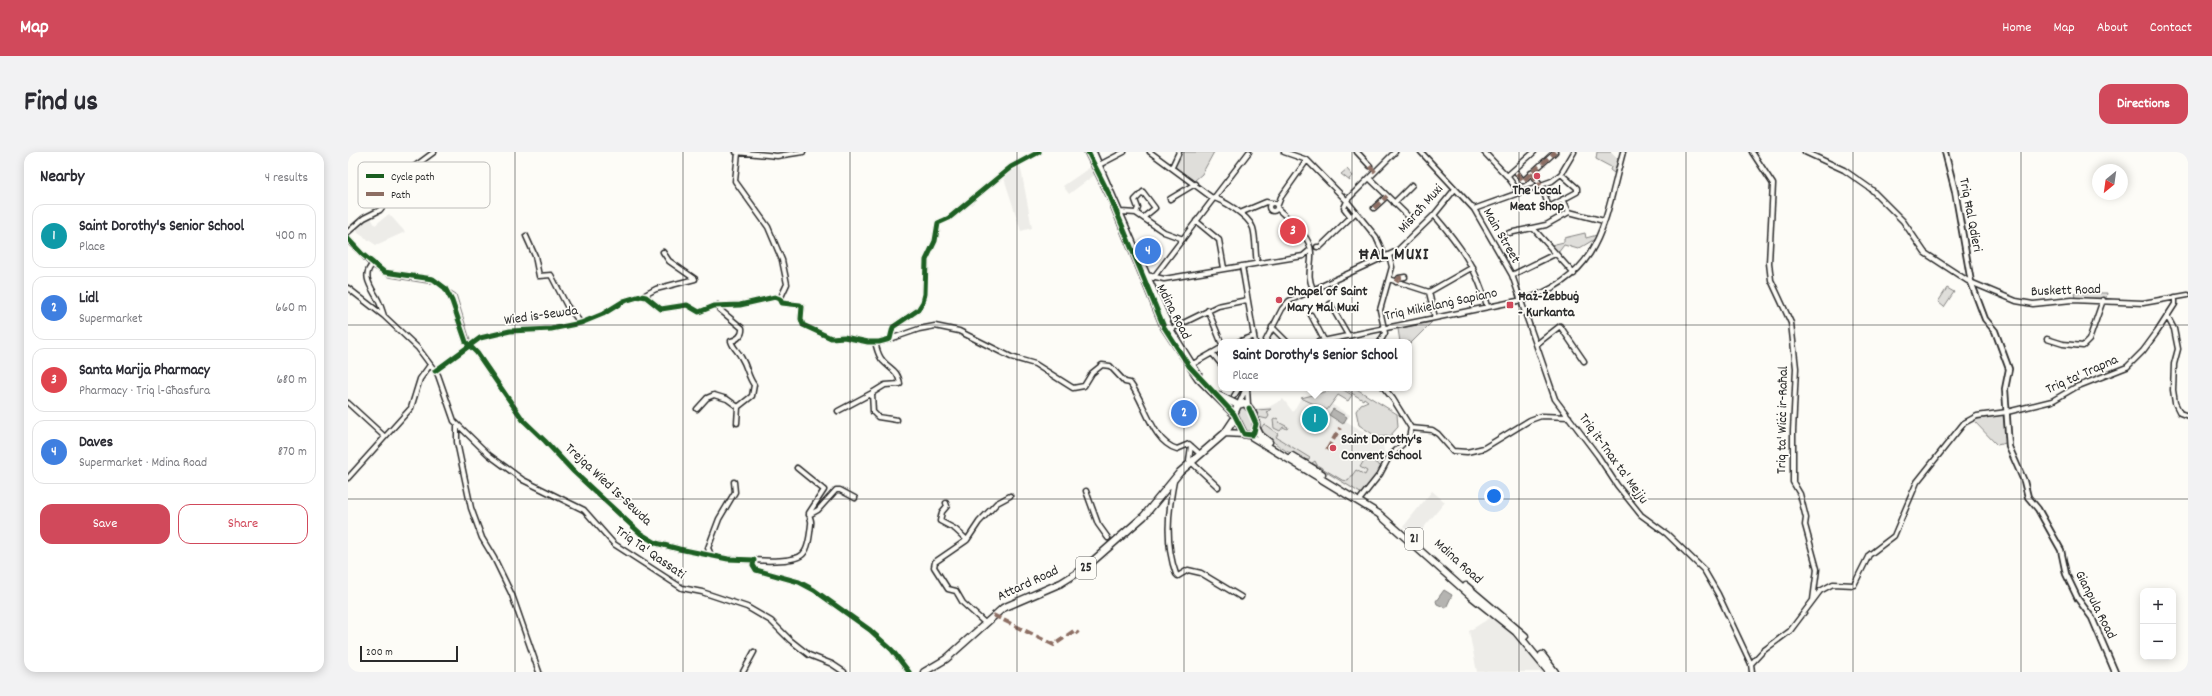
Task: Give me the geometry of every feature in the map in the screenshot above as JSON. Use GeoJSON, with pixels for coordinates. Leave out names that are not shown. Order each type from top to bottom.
{"type":"FeatureCollection","features":[{"type":"Feature","properties":{"kind":"main road","name":"Mdina Road"},"geometry":{"type":"LineString","coordinates":[[1088,152],[1110,196],[1164,327],[1198,378],[1235,416],[1246,434],[1378,514],[1471,596],[1516,632],[1550,672]]}},
{"type":"Feature","properties":{"kind":"main road","name":"Mdina Road"},"geometry":{"type":"LineString","coordinates":[[1179,350],[1219,395],[1229,402],[1239,404],[1245,403],[1250,408],[1256,427],[1264,440],[1361,498],[1387,516],[1460,581],[1519,629],[1555,672]]}},
{"type":"Feature","properties":{"kind":"main road"},"geometry":{"type":"LineString","coordinates":[[1235,416],[1239,404]]}},
{"type":"Feature","properties":{"kind":"main road","name":"Attard Road"},"geometry":{"type":"LineString","coordinates":[[924,672],[946,659],[985,622],[1003,608],[1061,583],[1085,568],[1148,513],[1174,479],[1191,462],[1225,433],[1235,416]]}},
{"type":"Feature","properties":{"kind":"main road"},"geometry":{"type":"LineString","coordinates":[[1225,433],[1246,434],[1254,432],[1256,427]]}},
{"type":"Feature","properties":{"kind":"street"},"geometry":{"type":"LineString","coordinates":[[420,162],[434,152]]}},
{"type":"Feature","properties":{"kind":"street"},"geometry":{"type":"LineString","coordinates":[[780,299],[787,284],[782,260],[768,227],[735,181],[737,152],[777,156],[803,152]]}},
{"type":"Feature","properties":{"kind":"street"},"geometry":{"type":"LineString","coordinates":[[890,338],[893,327],[918,310],[923,302],[925,294],[926,260],[935,241],[938,224],[949,218],[1011,167],[1040,152]]}},
{"type":"Feature","properties":{"kind":"street","name":"Mdina Road"},"geometry":{"type":"LineString","coordinates":[[1094,152],[1101,164],[1147,275],[1171,328],[1199,374]]}},
{"type":"Feature","properties":{"kind":"street"},"geometry":{"type":"LineString","coordinates":[[1101,164],[1124,152]]}},
{"type":"Feature","properties":{"kind":"street"},"geometry":{"type":"LineString","coordinates":[[1150,152],[1215,198],[1222,200],[1240,213],[1253,227],[1256,263]]}},
{"type":"Feature","properties":{"kind":"street"},"geometry":{"type":"LineString","coordinates":[[1172,167],[1179,152]]}},
{"type":"Feature","properties":{"kind":"street"},"geometry":{"type":"LineString","coordinates":[[1150,282],[1249,152]]}},
{"type":"Feature","properties":{"kind":"street"},"geometry":{"type":"LineString","coordinates":[[1284,152],[1307,160],[1347,201],[1376,237],[1387,256],[1392,267],[1380,310],[1385,333],[1382,339]]}},
{"type":"Feature","properties":{"kind":"street"},"geometry":{"type":"LineString","coordinates":[[1358,152],[1370,166]]}},
{"type":"Feature","properties":{"kind":"street"},"geometry":{"type":"LineString","coordinates":[[1351,217],[1344,208],[1347,201],[1395,152]]}},
{"type":"Feature","properties":{"kind":"street","name":"Main Street"},"geometry":{"type":"LineString","coordinates":[[1421,152],[1474,209],[1512,275],[1522,300]]}},
{"type":"Feature","properties":{"kind":"street"},"geometry":{"type":"LineString","coordinates":[[1507,176],[1534,152]]}},
{"type":"Feature","properties":{"kind":"street"},"geometry":{"type":"LineString","coordinates":[[1517,174],[1523,181],[1554,152]]}},
{"type":"Feature","properties":{"kind":"street"},"geometry":{"type":"LineString","coordinates":[[1474,209],[1541,185],[1561,174],[1574,152]]}},
{"type":"Feature","properties":{"kind":"street","name":"Triq Mikielanġ Sapiano"},"geometry":{"type":"LineString","coordinates":[[1329,339],[1522,300],[1544,294],[1574,274],[1588,258],[1604,221],[1623,152]]}},
{"type":"Feature","properties":{"kind":"street","name":"Triq ta' Wiċċ ir-Raħal"},"geometry":{"type":"LineString","coordinates":[[1752,152],[1773,184],[1769,263],[1771,280],[1791,322],[1796,368],[1793,431],[1793,482],[1800,494],[1806,518],[1805,525],[1817,569],[1813,600]]}},
{"type":"Feature","properties":{"kind":"street","name":"Buskett Road"},"geometry":{"type":"LineString","coordinates":[[1805,152],[1844,170],[1871,189],[1904,221],[1925,253],[1971,282],[2016,301],[2028,304],[2072,300],[2103,300],[2143,303],[2188,295]]}},
{"type":"Feature","properties":{"kind":"street","name":"Triq Ħal Qdieri"},"geometry":{"type":"LineString","coordinates":[[1945,152],[1955,191],[1971,282]]}},
{"type":"Feature","properties":{"kind":"street"},"geometry":{"type":"LineString","coordinates":[[1487,153],[1519,192]]}},
{"type":"Feature","properties":{"kind":"street"},"geometry":{"type":"LineString","coordinates":[[1276,209],[1281,197],[1307,160]]}},
{"type":"Feature","properties":{"kind":"street"},"geometry":{"type":"LineString","coordinates":[[1532,173],[1541,185],[1548,207],[1576,192],[1577,188],[1561,174]]}},
{"type":"Feature","properties":{"kind":"street"},"geometry":{"type":"LineString","coordinates":[[1370,179],[1410,218]]}},
{"type":"Feature","properties":{"kind":"street"},"geometry":{"type":"LineString","coordinates":[[1170,199],[1195,184]]}},
{"type":"Feature","properties":{"kind":"street"},"geometry":{"type":"LineString","coordinates":[[1394,203],[1412,185]]}},
{"type":"Feature","properties":{"kind":"street","name":"Misraħ Muxi"},"geometry":{"type":"LineString","coordinates":[[1266,339],[1282,309],[1290,301],[1313,289],[1324,286],[1387,256],[1405,244],[1434,215],[1455,189]]}},
{"type":"Feature","properties":{"kind":"street"},"geometry":{"type":"LineString","coordinates":[[1136,213],[1138,208],[1135,200],[1143,192],[1155,208],[1144,217]]}},
{"type":"Feature","properties":{"kind":"street"},"geometry":{"type":"LineString","coordinates":[[1374,208],[1387,196]]}},
{"type":"Feature","properties":{"kind":"street"},"geometry":{"type":"LineString","coordinates":[[1271,204],[1281,197]]}},
{"type":"Feature","properties":{"kind":"street"},"geometry":{"type":"LineString","coordinates":[[1563,199],[1569,212]]}},
{"type":"Feature","properties":{"kind":"street"},"geometry":{"type":"LineString","coordinates":[[1240,213],[1266,202],[1271,204],[1287,218],[1310,244],[1309,280],[1313,289]]}},
{"type":"Feature","properties":{"kind":"street"},"geometry":{"type":"LineString","coordinates":[[1271,204],[1276,209]]}},
{"type":"Feature","properties":{"kind":"street"},"geometry":{"type":"LineString","coordinates":[[348,232],[364,218],[382,208]]}},
{"type":"Feature","properties":{"kind":"street"},"geometry":{"type":"LineString","coordinates":[[1121,212],[1136,213],[1164,232],[1183,238]]}},
{"type":"Feature","properties":{"kind":"street"},"geometry":{"type":"LineString","coordinates":[[1147,275],[1164,279],[1303,256],[1311,250],[1315,251],[1317,247],[1320,248],[1356,212]]}},
{"type":"Feature","properties":{"kind":"street"},"geometry":{"type":"LineString","coordinates":[[1509,233],[1546,225],[1569,212],[1604,221]]}},
{"type":"Feature","properties":{"kind":"street"},"geometry":{"type":"LineString","coordinates":[[1434,215],[1456,240],[1473,267],[1481,283],[1487,306]]}},
{"type":"Feature","properties":{"kind":"street"},"geometry":{"type":"LineString","coordinates":[[1196,221],[1219,240],[1224,268]]}},
{"type":"Feature","properties":{"kind":"street"},"geometry":{"type":"LineString","coordinates":[[1533,228],[1574,274]]}},
{"type":"Feature","properties":{"kind":"street"},"geometry":{"type":"LineString","coordinates":[[526,236],[536,256],[539,276]]}},
{"type":"Feature","properties":{"kind":"street","name":"Trejqa Wied Is-Sewda"},"geometry":{"type":"LineString","coordinates":[[348,239],[373,264],[390,274],[438,281],[445,288],[452,301],[469,347],[477,353],[526,424],[542,437],[571,470],[638,531],[656,543],[728,559],[769,561],[790,559],[803,554],[812,522],[809,515]]}},
{"type":"Feature","properties":{"kind":"street"},"geometry":{"type":"LineString","coordinates":[[1310,244],[1314,243],[1317,247]]}},
{"type":"Feature","properties":{"kind":"street","name":"Wied is-Sewda"},"geometry":{"type":"LineString","coordinates":[[435,371],[480,338],[510,331],[555,329],[581,323],[603,314],[624,301],[643,296],[656,289],[695,279],[669,261],[662,252]]}},
{"type":"Feature","properties":{"kind":"street"},"geometry":{"type":"LineString","coordinates":[[1512,275],[1555,254]]}},
{"type":"Feature","properties":{"kind":"street"},"geometry":{"type":"LineString","coordinates":[[373,264],[370,266],[368,282],[377,298],[384,316]]}},
{"type":"Feature","properties":{"kind":"street"},"geometry":{"type":"LineString","coordinates":[[1242,266],[1254,339]]}},
{"type":"Feature","properties":{"kind":"street"},"geometry":{"type":"LineString","coordinates":[[1389,279],[1429,292],[1473,267]]}},
{"type":"Feature","properties":{"kind":"street"},"geometry":{"type":"LineString","coordinates":[[534,275],[551,275],[567,306],[581,323]]}},
{"type":"Feature","properties":{"kind":"street"},"geometry":{"type":"LineString","coordinates":[[1396,282],[1399,278],[1405,277]]}},
{"type":"Feature","properties":{"kind":"street","name":"Gianpula Road"},"geometry":{"type":"LineString","coordinates":[[1971,282],[1985,319],[1995,331],[2009,369],[2006,389],[2006,416],[2009,447],[2024,481],[2028,497],[2038,509],[2061,550],[2066,574],[2078,599],[2092,618],[2115,672]]}},
{"type":"Feature","properties":{"kind":"street"},"geometry":{"type":"LineString","coordinates":[[348,288],[384,316],[418,348],[438,375],[452,417],[458,426],[457,442],[470,508],[482,538],[494,558],[512,595],[539,672]]}},
{"type":"Feature","properties":{"kind":"street"},"geometry":{"type":"LineString","coordinates":[[1429,292],[1435,318]]}},
{"type":"Feature","properties":{"kind":"street"},"geometry":{"type":"LineString","coordinates":[[643,296],[661,309],[687,306],[699,312],[718,306],[746,305],[770,297],[780,299],[782,303],[797,304],[802,307],[801,322],[805,326],[831,338],[844,337],[876,342],[915,330],[935,326],[959,331],[1010,357],[1035,364],[1073,388],[1084,386],[1092,373],[1102,365],[1110,366],[1125,382],[1130,383],[1137,392],[1152,426],[1159,436],[1174,448],[1180,448],[1189,444],[1200,454]]}},
{"type":"Feature","properties":{"kind":"street","name":"Triq ta' Trapna"},"geometry":{"type":"LineString","coordinates":[[1751,664],[1763,651],[1790,631],[1820,591],[1833,584],[1854,585],[1869,555],[1894,536],[1917,482],[1964,423],[1977,416],[2007,412],[2052,401],[2076,386],[2127,367],[2143,351],[2175,304],[2175,297]]}},
{"type":"Feature","properties":{"kind":"street"},"geometry":{"type":"LineString","coordinates":[[1171,328],[1208,310],[1247,300]]}},
{"type":"Feature","properties":{"kind":"street","name":"Triq it-Tnax ta' Mejju"},"geometry":{"type":"LineString","coordinates":[[1522,300],[1555,399],[1598,456],[1617,486],[1641,514],[1667,534],[1704,570],[1718,594],[1751,664],[1752,672]]}},
{"type":"Feature","properties":{"kind":"street"},"geometry":{"type":"LineString","coordinates":[[2047,339],[2063,344],[2083,346],[2089,340],[2103,300]]}},
{"type":"Feature","properties":{"kind":"street"},"geometry":{"type":"LineString","coordinates":[[1330,304],[1348,335]]}},
{"type":"Feature","properties":{"kind":"street"},"geometry":{"type":"LineString","coordinates":[[718,306],[719,310],[742,328],[742,333],[737,340],[731,341],[742,357],[749,380],[754,385],[752,396],[738,407],[737,423]]}},
{"type":"Feature","properties":{"kind":"street"},"geometry":{"type":"LineString","coordinates":[[1208,310],[1220,339]]}},
{"type":"Feature","properties":{"kind":"street"},"geometry":{"type":"LineString","coordinates":[[1311,315],[1323,339]]}},
{"type":"Feature","properties":{"kind":"street"},"geometry":{"type":"LineString","coordinates":[[2167,316],[2174,329],[2178,349],[2174,364],[2174,403],[2179,412],[2188,416]]}},
{"type":"Feature","properties":{"kind":"street"},"geometry":{"type":"LineString","coordinates":[[1272,326],[1284,339]]}},
{"type":"Feature","properties":{"kind":"street"},"geometry":{"type":"LineString","coordinates":[[1537,344],[1560,326],[1584,361]]}},
{"type":"Feature","properties":{"kind":"street"},"geometry":{"type":"LineString","coordinates":[[1246,339],[1254,336]]}},
{"type":"Feature","properties":{"kind":"street"},"geometry":{"type":"LineString","coordinates":[[838,410],[885,385],[900,384],[899,375],[895,369],[883,361],[879,354],[876,342]]}},
{"type":"Feature","properties":{"kind":"street"},"geometry":{"type":"LineString","coordinates":[[1193,364],[1218,350]]}},
{"type":"Feature","properties":{"kind":"street"},"geometry":{"type":"LineString","coordinates":[[1212,353],[1218,360]]}},
{"type":"Feature","properties":{"kind":"street"},"geometry":{"type":"LineString","coordinates":[[348,478],[411,408],[420,379],[430,365]]}},
{"type":"Feature","properties":{"kind":"street"},"geometry":{"type":"LineString","coordinates":[[1234,396],[1240,391]]}},
{"type":"Feature","properties":{"kind":"street"},"geometry":{"type":"LineString","coordinates":[[1239,404],[1242,391]]}},
{"type":"Feature","properties":{"kind":"street"},"geometry":{"type":"LineString","coordinates":[[1244,391],[1250,408]]}},
{"type":"Feature","properties":{"kind":"street"},"geometry":{"type":"LineString","coordinates":[[1361,498],[1380,474],[1389,457],[1409,438],[1410,428],[1393,399],[1386,391]]}},
{"type":"Feature","properties":{"kind":"street"},"geometry":{"type":"LineString","coordinates":[[872,393],[874,414],[878,418],[897,420]]}},
{"type":"Feature","properties":{"kind":"street"},"geometry":{"type":"LineString","coordinates":[[697,409],[707,398],[714,395],[727,399],[738,407]]}},
{"type":"Feature","properties":{"kind":"street"},"geometry":{"type":"LineString","coordinates":[[348,403],[385,437]]}},
{"type":"Feature","properties":{"kind":"street"},"geometry":{"type":"LineString","coordinates":[[1410,428],[1432,430],[1438,434],[1453,451],[1467,452],[1484,448],[1530,420],[1541,416],[1569,417]]}},
{"type":"Feature","properties":{"kind":"street","name":"Triq Ta' Qassati"},"geometry":{"type":"LineString","coordinates":[[458,426],[486,453],[515,475],[588,513],[614,544],[678,586],[685,590],[702,592],[747,607],[771,621],[786,637],[809,655],[832,664],[844,672]]}},
{"type":"Feature","properties":{"kind":"street"},"geometry":{"type":"LineString","coordinates":[[1191,446],[1189,458],[1191,462],[1218,487]]}},
{"type":"Feature","properties":{"kind":"street"},"geometry":{"type":"LineString","coordinates":[[797,468],[824,489],[809,515]]}},
{"type":"Feature","properties":{"kind":"street"},"geometry":{"type":"LineString","coordinates":[[1174,479],[1168,518],[1170,532],[1169,548],[1176,574],[1178,576],[1188,570],[1201,574],[1242,597]]}},
{"type":"Feature","properties":{"kind":"street"},"geometry":{"type":"LineString","coordinates":[[711,555],[708,548],[719,519],[735,492],[734,482]]}},
{"type":"Feature","properties":{"kind":"street"},"geometry":{"type":"LineString","coordinates":[[809,515],[818,510],[836,490],[855,498]]}},
{"type":"Feature","properties":{"kind":"street"},"geometry":{"type":"LineString","coordinates":[[1086,491],[1098,524],[1108,538]]}},
{"type":"Feature","properties":{"kind":"street"},"geometry":{"type":"LineString","coordinates":[[985,622],[963,603],[956,591],[948,588],[933,566],[935,562],[967,540],[980,522],[998,502],[1010,496]]}},
{"type":"Feature","properties":{"kind":"street"},"geometry":{"type":"LineString","coordinates":[[946,503],[947,506],[942,513],[940,521],[955,529],[967,540]]}},
{"type":"Feature","properties":{"kind":"street"},"geometry":{"type":"LineString","coordinates":[[754,560],[753,565],[756,570],[804,584],[849,615],[889,647],[909,672]]}},
{"type":"Feature","properties":{"kind":"street"},"geometry":{"type":"LineString","coordinates":[[742,672],[754,652]]}},
{"type":"Feature","properties":{"kind":"shaded area"},"geometry":{"type":"Polygon","coordinates":[[[1181,152],[1214,152],[1202,174],[1194,181],[1176,168],[1175,164],[1181,152]]]}},
{"type":"Feature","properties":{"kind":"shaded area"},"geometry":{"type":"Polygon","coordinates":[[[1597,152],[1611,152],[1618,159],[1614,173],[1610,170],[1611,167],[1596,159],[1597,152]]]}},
{"type":"Feature","properties":{"kind":"shaded area"},"geometry":{"type":"Polygon","coordinates":[[[1020,164],[1032,228],[1021,231],[1003,175],[1020,164]]]}},
{"type":"Feature","properties":{"kind":"shaded area"},"geometry":{"type":"Polygon","coordinates":[[[1092,166],[1097,173],[1069,194],[1063,186],[1092,166]]]}},
{"type":"Feature","properties":{"kind":"shaded area"},"geometry":{"type":"Polygon","coordinates":[[[1347,169],[1353,176],[1349,179],[1350,181],[1341,174],[1347,169]]]}},
{"type":"Feature","properties":{"kind":"shaded area"},"geometry":{"type":"Polygon","coordinates":[[[389,214],[405,232],[376,245],[358,233],[356,228],[370,216],[375,225],[389,214]]]}},
{"type":"Feature","properties":{"kind":"shaded area"},"geometry":{"type":"Polygon","coordinates":[[[1585,233],[1586,238],[1597,235],[1595,239],[1578,249],[1564,245],[1558,253],[1551,245],[1564,242],[1564,238],[1585,233]]]}},
{"type":"Feature","properties":{"kind":"shaded area"},"geometry":{"type":"Polygon","coordinates":[[[1947,288],[1954,292],[1944,307],[1938,302],[1947,288]]]}},
{"type":"Feature","properties":{"kind":"shaded area"},"geometry":{"type":"Polygon","coordinates":[[[2074,293],[2107,293],[2106,298],[2075,298],[2074,293]]]}},
{"type":"Feature","properties":{"kind":"shaded area"},"geometry":{"type":"Polygon","coordinates":[[[1432,322],[1412,342],[1412,339],[1400,339],[1398,329],[1432,322]]]}},
{"type":"Feature","properties":{"kind":"shaded area"},"geometry":{"type":"Polygon","coordinates":[[[1328,391],[1345,391],[1352,395],[1348,401],[1338,395],[1327,410],[1301,398],[1328,391]]]}},
{"type":"Feature","properties":{"kind":"shaded area"},"geometry":{"type":"Polygon","coordinates":[[[1348,391],[1360,391],[1397,414],[1398,427],[1390,436],[1377,437],[1359,425],[1356,411],[1361,404],[1368,401],[1364,398],[1363,400],[1348,391]]]}},
{"type":"Feature","properties":{"kind":"shaded area","name":"Saint Dorothy's Convent School"},"geometry":{"type":"Polygon","coordinates":[[[1301,398],[1327,410],[1331,404],[1350,415],[1346,421],[1383,444],[1384,452],[1388,455],[1382,467],[1361,495],[1264,436],[1256,408],[1269,407],[1283,399],[1293,412],[1301,398]]]}},
{"type":"Feature","properties":{"kind":"shaded area"},"geometry":{"type":"Polygon","coordinates":[[[1242,406],[1248,410],[1252,416],[1252,431],[1246,432],[1237,413],[1242,406]]]}},
{"type":"Feature","properties":{"kind":"shaded area"},"geometry":{"type":"Polygon","coordinates":[[[1271,409],[1267,412],[1269,416],[1267,419],[1258,417],[1256,410],[1271,409]]]}},
{"type":"Feature","properties":{"kind":"shaded area"},"geometry":{"type":"Polygon","coordinates":[[[1333,409],[1347,417],[1343,424],[1329,415],[1333,409]]]}},
{"type":"Feature","properties":{"kind":"shaded area"},"geometry":{"type":"Polygon","coordinates":[[[2003,415],[2006,443],[1997,445],[1973,420],[2003,415]]]}},
{"type":"Feature","properties":{"kind":"shaded area"},"geometry":{"type":"Polygon","coordinates":[[[1277,418],[1280,423],[1288,427],[1287,429],[1283,427],[1280,431],[1274,428],[1273,420],[1277,418]]]}},
{"type":"Feature","properties":{"kind":"shaded area"},"geometry":{"type":"Polygon","coordinates":[[[1264,424],[1278,434],[1276,437],[1310,458],[1309,460],[1297,457],[1268,438],[1261,428],[1264,424]]]}},
{"type":"Feature","properties":{"kind":"shaded area"},"geometry":{"type":"Polygon","coordinates":[[[1366,457],[1382,467],[1362,494],[1312,463],[1315,461],[1317,465],[1342,480],[1348,481],[1356,470],[1365,475],[1367,471],[1360,467],[1366,457]]]}},
{"type":"Feature","properties":{"kind":"shaded area"},"geometry":{"type":"Polygon","coordinates":[[[1432,491],[1445,502],[1416,537],[1403,527],[1432,491]]]}},
{"type":"Feature","properties":{"kind":"shaded area"},"geometry":{"type":"Polygon","coordinates":[[[1444,590],[1452,595],[1446,608],[1437,604],[1436,601],[1444,590]]]}},
{"type":"Feature","properties":{"kind":"shaded area"},"geometry":{"type":"Polygon","coordinates":[[[1493,616],[1527,647],[1546,672],[1477,672],[1469,631],[1493,616]]]}},
{"type":"Feature","properties":{"kind":"waterway"},"geometry":{"type":"LineString","coordinates":[[348,245],[369,266]]}},
{"type":"Feature","properties":{"kind":"waterway"},"geometry":{"type":"LineString","coordinates":[[372,268],[388,277],[438,285]]}},
{"type":"Feature","properties":{"kind":"waterway"},"geometry":{"type":"LineString","coordinates":[[448,289],[456,294],[471,343]]}},
{"type":"Feature","properties":{"kind":"waterway"},"geometry":{"type":"LineString","coordinates":[[482,363],[520,421]]}},
{"type":"Feature","properties":{"kind":"marked path"},"geometry":{"type":"LineString","coordinates":[[1517,173],[1523,181],[1555,152]]}},
{"type":"Feature","properties":{"kind":"marked path"},"geometry":{"type":"LineString","coordinates":[[1370,166],[1376,173]]}},
{"type":"Feature","properties":{"kind":"marked path"},"geometry":{"type":"LineString","coordinates":[[1531,173],[1541,185]]}},
{"type":"Feature","properties":{"kind":"marked path"},"geometry":{"type":"LineString","coordinates":[[1374,208],[1387,196]]}},
{"type":"Feature","properties":{"kind":"marked path"},"geometry":{"type":"LineString","coordinates":[[1396,282],[1399,278],[1405,277]]}},
{"type":"Feature","properties":{"kind":"marked path"},"geometry":{"type":"LineString","coordinates":[[1327,450],[1340,428]]}},
{"type":"Feature","properties":{"kind":"marked path"},"geometry":{"type":"LineString","coordinates":[[993,615],[1054,645],[1075,630],[1078,634]]}},
{"type":"Feature","properties":{"kind":"cycle path"},"geometry":{"type":"LineString","coordinates":[[435,371],[480,338],[510,331],[551,329],[581,323],[603,314],[624,301],[641,296],[646,297],[661,309],[687,305],[699,312],[714,306],[740,305],[775,297],[780,299],[782,303],[800,305],[802,307],[801,319],[803,325],[831,338],[844,337],[868,342],[879,342],[890,339],[893,327],[918,310],[923,302],[925,294],[926,260],[935,241],[938,223],[949,218],[1011,167],[1039,152]]}},
{"type":"Feature","properties":{"kind":"cycle path"},"geometry":{"type":"LineString","coordinates":[[1088,152],[1110,196],[1164,327],[1189,366],[1234,414],[1244,434],[1252,435],[1256,424],[1249,408]]}},
{"type":"Feature","properties":{"kind":"cycle path"},"geometry":{"type":"LineString","coordinates":[[348,239],[362,254],[384,272],[433,279],[445,288],[452,301],[466,342],[477,353],[523,420],[574,472],[641,534],[656,543],[679,549],[728,559],[754,560],[753,565],[756,570],[799,582],[814,590],[870,630],[892,650],[909,672]]}},
{"type":"Feature","properties":{"kind":"place","name":"The Local Meat Shop"},"geometry":{"type":"Point","coordinates":[1537,176]}},
{"type":"Feature","properties":{"kind":"place","name":"Santa Marija Pharmacy"},"geometry":{"type":"Point","coordinates":[1293,231]}},
{"type":"Feature","properties":{"kind":"place","name":"Daves"},"geometry":{"type":"Point","coordinates":[1148,251]}},
{"type":"Feature","properties":{"kind":"place","name":"Chapel of Saint Mary Ħal Muxi"},"geometry":{"type":"Point","coordinates":[1279,300]}},
{"type":"Feature","properties":{"kind":"place","name":"Ħaż-Żebbuġ - Kurkanta"},"geometry":{"type":"Point","coordinates":[1510,305]}},
{"type":"Feature","properties":{"kind":"place","name":"Lidl"},"geometry":{"type":"Point","coordinates":[1184,413]}},
{"type":"Feature","properties":{"kind":"place","name":"Saint Dorothy's Senior School"},"geometry":{"type":"Point","coordinates":[1315,419]}},
{"type":"Feature","properties":{"kind":"place","name":"Saint Dorothy's Convent School"},"geometry":{"type":"Point","coordinates":[1333,448]}},
{"type":"Feature","properties":{"kind":"district","name":"ĦAL MUXI"},"geometry":{"type":"Point","coordinates":[1394,255]}}]}
